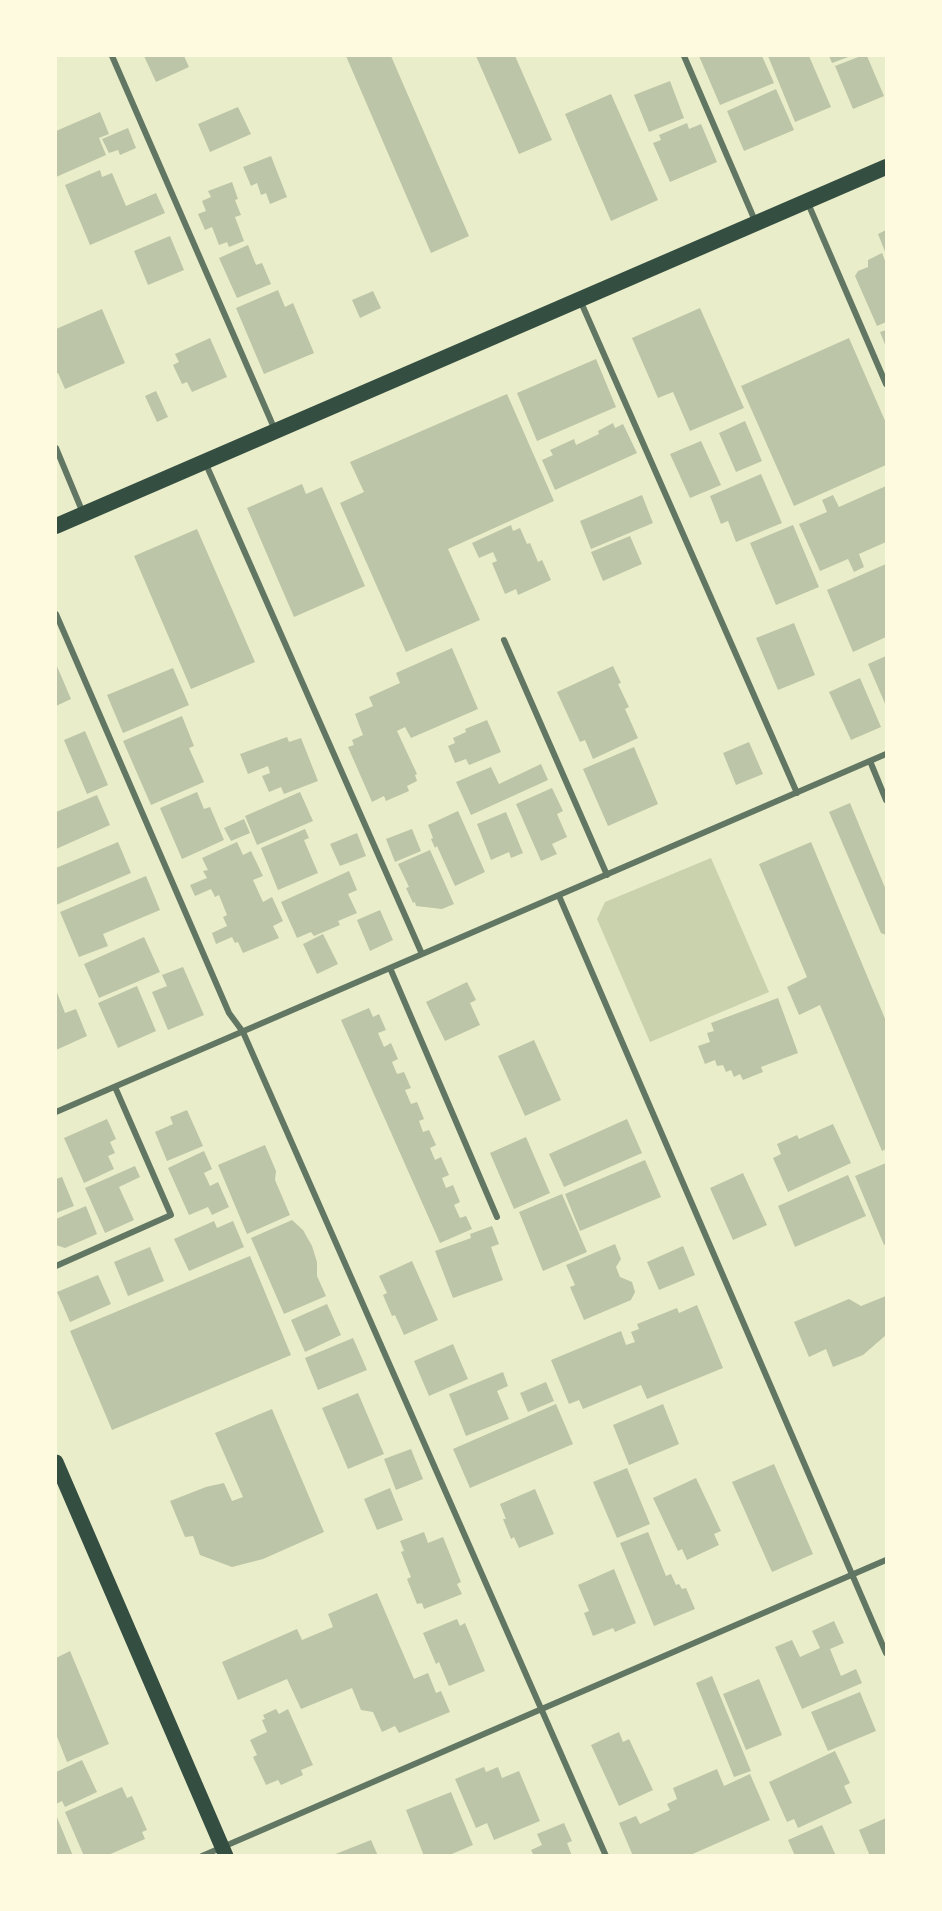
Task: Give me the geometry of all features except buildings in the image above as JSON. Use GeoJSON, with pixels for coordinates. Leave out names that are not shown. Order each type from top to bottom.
{"type":"FeatureCollection","features":[{"type":"Feature","properties":{"kind":"highway"},"geometry":{"type":"LineString","coordinates":[[56,526],[886,166]]}},
{"type":"Feature","properties":{"kind":"main road"},"geometry":{"type":"LineString","coordinates":[[56,1462],[225,1851]]}},
{"type":"Feature","properties":{"kind":"street"},"geometry":{"type":"LineString","coordinates":[[112,56],[275,431]]}},
{"type":"Feature","properties":{"kind":"street"},"geometry":{"type":"LineString","coordinates":[[684,56],[756,223]]}},
{"type":"Feature","properties":{"kind":"street"},"geometry":{"type":"LineString","coordinates":[[807,201],[886,384]]}},
{"type":"Feature","properties":{"kind":"street"},"geometry":{"type":"LineString","coordinates":[[579,299],[796,793]]}},
{"type":"Feature","properties":{"kind":"street"},"geometry":{"type":"LineString","coordinates":[[56,448],[83,514]]}},
{"type":"Feature","properties":{"kind":"street"},"geometry":{"type":"LineString","coordinates":[[204,461],[422,954]]}},
{"type":"Feature","properties":{"kind":"street"},"geometry":{"type":"LineString","coordinates":[[56,614],[229,1013],[243,1032],[606,1856]]}},
{"type":"Feature","properties":{"kind":"street"},"geometry":{"type":"LineString","coordinates":[[504,640],[607,874]]}},
{"type":"Feature","properties":{"kind":"street"},"geometry":{"type":"LineString","coordinates":[[56,1112],[886,754]]}},
{"type":"Feature","properties":{"kind":"street"},"geometry":{"type":"LineString","coordinates":[[870,761],[886,800]]}},
{"type":"Feature","properties":{"kind":"street"},"geometry":{"type":"LineString","coordinates":[[559,896],[886,1653]]}},
{"type":"Feature","properties":{"kind":"street"},"geometry":{"type":"LineString","coordinates":[[390,968],[497,1217]]}},
{"type":"Feature","properties":{"kind":"street"},"geometry":{"type":"LineString","coordinates":[[56,1266],[171,1215],[115,1087]]}},
{"type":"Feature","properties":{"kind":"street"},"geometry":{"type":"LineString","coordinates":[[202,1856],[225,1851],[542,1709],[886,1560]]}},
{"type":"Feature","properties":{"kind":"green space"},"geometry":{"type":"Polygon","coordinates":[[[711,858],[769,992],[650,1042],[597,919],[605,902],[711,858]]]}}]}
